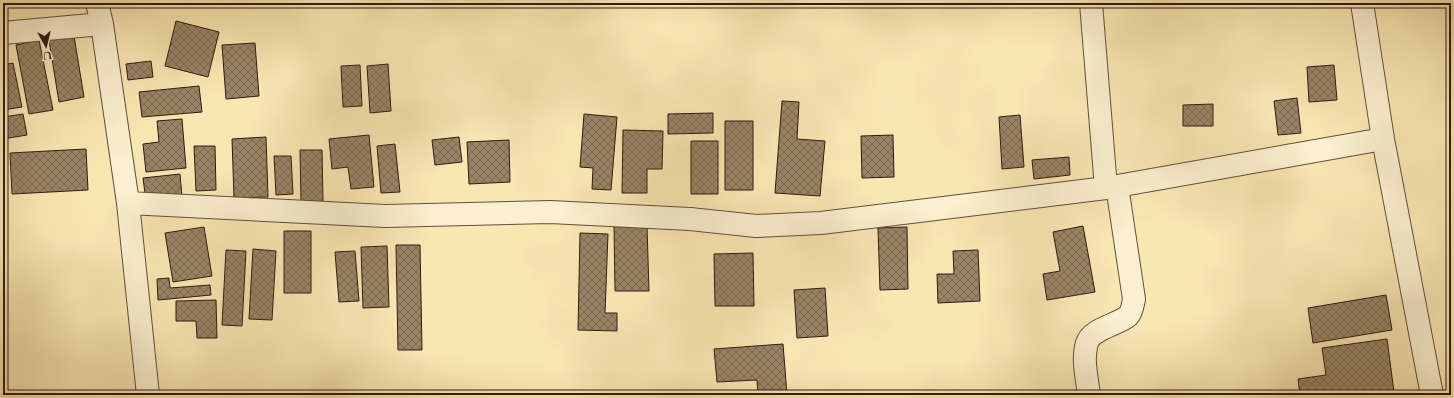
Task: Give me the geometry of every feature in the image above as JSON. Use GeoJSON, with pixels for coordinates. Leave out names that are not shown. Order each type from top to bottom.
{"type":"FeatureCollection","features":[{"type":"Feature","properties":{"kind":"street"},"geometry":{"type":"LineString","coordinates":[[97,3],[102,24],[128,203],[148,395]]}},
{"type":"Feature","properties":{"kind":"street"},"geometry":{"type":"LineString","coordinates":[[1089,395],[1085,361],[1087,342],[1094,334],[1128,316],[1134,298],[1111,187],[1091,3]]}},
{"type":"Feature","properties":{"kind":"street"},"geometry":{"type":"LineString","coordinates":[[1362,3],[1383,139],[1432,395]]}},
{"type":"Feature","properties":{"kind":"street"},"geometry":{"type":"LineString","coordinates":[[3,33],[102,24]]}},
{"type":"Feature","properties":{"kind":"street"},"geometry":{"type":"LineString","coordinates":[[128,203],[385,216],[550,212],[690,219],[756,226],[821,223],[1111,187],[1383,139]]}},
{"type":"Feature","properties":{"kind":"building"},"geometry":{"type":"Polygon","coordinates":[[[176,21],[219,32],[208,77],[165,66],[176,21]]]}},
{"type":"Feature","properties":{"kind":"building"},"geometry":{"type":"Polygon","coordinates":[[[73,30],[84,97],[59,102],[48,34],[73,30]]]}},
{"type":"Feature","properties":{"kind":"building"},"geometry":{"type":"Polygon","coordinates":[[[39,40],[53,110],[29,114],[16,45],[39,40]]]}},
{"type":"Feature","properties":{"kind":"building"},"geometry":{"type":"Polygon","coordinates":[[[255,43],[259,96],[226,99],[222,45],[255,43]]]}},
{"type":"Feature","properties":{"kind":"building"},"geometry":{"type":"Polygon","coordinates":[[[151,61],[153,77],[128,80],[126,64],[151,61]]]}},
{"type":"Feature","properties":{"kind":"building"},"geometry":{"type":"Polygon","coordinates":[[[13,63],[22,107],[3,110],[3,65],[13,63]]]}},
{"type":"Feature","properties":{"kind":"building"},"geometry":{"type":"Polygon","coordinates":[[[388,64],[391,111],[370,113],[367,66],[388,64]]]}},
{"type":"Feature","properties":{"kind":"building"},"geometry":{"type":"Polygon","coordinates":[[[360,65],[362,106],[343,107],[341,66],[360,65]]]}},
{"type":"Feature","properties":{"kind":"building"},"geometry":{"type":"Polygon","coordinates":[[[1334,65],[1337,100],[1309,102],[1307,67],[1334,65]]]}},
{"type":"Feature","properties":{"kind":"building"},"geometry":{"type":"Polygon","coordinates":[[[199,86],[202,112],[142,117],[139,92],[199,86]]]}},
{"type":"Feature","properties":{"kind":"building"},"geometry":{"type":"Polygon","coordinates":[[[1297,98],[1301,133],[1278,135],[1274,101],[1297,98]]]}},
{"type":"Feature","properties":{"kind":"building"},"geometry":{"type":"Polygon","coordinates":[[[782,101],[799,102],[797,139],[825,141],[820,196],[775,193],[782,101]]]}},
{"type":"Feature","properties":{"kind":"building"},"geometry":{"type":"Polygon","coordinates":[[[1213,104],[1213,126],[1183,126],[1183,105],[1213,104]]]}},
{"type":"Feature","properties":{"kind":"building"},"geometry":{"type":"Polygon","coordinates":[[[713,113],[713,133],[668,134],[668,114],[713,113]]]}},
{"type":"Feature","properties":{"kind":"building"},"geometry":{"type":"Polygon","coordinates":[[[23,114],[27,135],[3,139],[3,117],[23,114]]]}},
{"type":"Feature","properties":{"kind":"building"},"geometry":{"type":"Polygon","coordinates":[[[584,114],[617,117],[611,190],[592,189],[593,168],[580,167],[584,114]]]}},
{"type":"Feature","properties":{"kind":"building"},"geometry":{"type":"Polygon","coordinates":[[[1020,115],[1024,167],[1002,169],[999,117],[1020,115]]]}},
{"type":"Feature","properties":{"kind":"building"},"geometry":{"type":"Polygon","coordinates":[[[182,119],[186,168],[146,172],[143,144],[159,142],[157,121],[182,119]]]}},
{"type":"Feature","properties":{"kind":"building"},"geometry":{"type":"Polygon","coordinates":[[[725,121],[753,121],[753,190],[725,190],[725,121]]]}},
{"type":"Feature","properties":{"kind":"building"},"geometry":{"type":"Polygon","coordinates":[[[623,130],[663,131],[662,169],[647,169],[647,193],[622,193],[623,130]]]}},
{"type":"Feature","properties":{"kind":"building"},"geometry":{"type":"Polygon","coordinates":[[[369,135],[374,187],[351,189],[348,167],[332,169],[329,139],[369,135]]]}},
{"type":"Feature","properties":{"kind":"building"},"geometry":{"type":"Polygon","coordinates":[[[893,135],[894,177],[862,178],[861,136],[893,135]]]}},
{"type":"Feature","properties":{"kind":"building"},"geometry":{"type":"Polygon","coordinates":[[[266,137],[268,197],[234,198],[232,139],[266,137]]]}},
{"type":"Feature","properties":{"kind":"building"},"geometry":{"type":"Polygon","coordinates":[[[459,137],[462,162],[435,165],[432,140],[459,137]]]}},
{"type":"Feature","properties":{"kind":"building"},"geometry":{"type":"Polygon","coordinates":[[[509,140],[510,182],[469,184],[467,142],[509,140]]]}},
{"type":"Feature","properties":{"kind":"building"},"geometry":{"type":"Polygon","coordinates":[[[691,141],[718,141],[718,194],[691,194],[691,141]]]}},
{"type":"Feature","properties":{"kind":"building"},"geometry":{"type":"Polygon","coordinates":[[[395,144],[400,192],[381,193],[377,146],[395,144]]]}},
{"type":"Feature","properties":{"kind":"building"},"geometry":{"type":"Polygon","coordinates":[[[194,146],[215,146],[216,190],[196,191],[194,146]]]}},
{"type":"Feature","properties":{"kind":"building"},"geometry":{"type":"Polygon","coordinates":[[[86,149],[88,190],[12,194],[10,153],[86,149]]]}},
{"type":"Feature","properties":{"kind":"building"},"geometry":{"type":"Polygon","coordinates":[[[300,150],[322,150],[323,202],[301,202],[300,150]]]}},
{"type":"Feature","properties":{"kind":"building"},"geometry":{"type":"Polygon","coordinates":[[[274,156],[291,156],[293,194],[276,195],[274,156]]]}},
{"type":"Feature","properties":{"kind":"building"},"geometry":{"type":"Polygon","coordinates":[[[1069,157],[1070,175],[1034,179],[1032,160],[1069,157]]]}},
{"type":"Feature","properties":{"kind":"building"},"geometry":{"type":"Polygon","coordinates":[[[180,174],[182,197],[146,201],[143,178],[180,174]]]}},
{"type":"Feature","properties":{"kind":"building"},"geometry":{"type":"Polygon","coordinates":[[[614,226],[647,226],[649,291],[615,291],[614,226]]]}},
{"type":"Feature","properties":{"kind":"building"},"geometry":{"type":"Polygon","coordinates":[[[1083,226],[1095,292],[1047,300],[1043,274],[1060,271],[1053,232],[1083,226]]]}},
{"type":"Feature","properties":{"kind":"building"},"geometry":{"type":"Polygon","coordinates":[[[204,227],[212,276],[173,282],[165,233],[204,227]]]}},
{"type":"Feature","properties":{"kind":"building"},"geometry":{"type":"Polygon","coordinates":[[[907,227],[908,289],[880,290],[878,228],[907,227]]]}},
{"type":"Feature","properties":{"kind":"building"},"geometry":{"type":"Polygon","coordinates":[[[284,231],[311,231],[311,293],[284,293],[284,231]]]}},
{"type":"Feature","properties":{"kind":"building"},"geometry":{"type":"Polygon","coordinates":[[[580,233],[608,234],[605,313],[617,313],[617,331],[578,330],[580,233]]]}},
{"type":"Feature","properties":{"kind":"building"},"geometry":{"type":"Polygon","coordinates":[[[396,245],[420,245],[422,350],[398,350],[396,245]]]}},
{"type":"Feature","properties":{"kind":"building"},"geometry":{"type":"Polygon","coordinates":[[[387,246],[389,307],[363,308],[361,247],[387,246]]]}},
{"type":"Feature","properties":{"kind":"building"},"geometry":{"type":"Polygon","coordinates":[[[253,249],[276,251],[272,320],[249,319],[253,249]]]}},
{"type":"Feature","properties":{"kind":"building"},"geometry":{"type":"Polygon","coordinates":[[[226,250],[246,251],[242,326],[222,325],[226,250]]]}},
{"type":"Feature","properties":{"kind":"building"},"geometry":{"type":"Polygon","coordinates":[[[978,250],[980,301],[938,303],[937,274],[954,274],[953,251],[978,250]]]}},
{"type":"Feature","properties":{"kind":"building"},"geometry":{"type":"Polygon","coordinates":[[[355,251],[359,301],[339,302],[335,252],[355,251]]]}},
{"type":"Feature","properties":{"kind":"building"},"geometry":{"type":"Polygon","coordinates":[[[753,253],[754,306],[715,306],[714,254],[753,253]]]}},
{"type":"Feature","properties":{"kind":"building"},"geometry":{"type":"Polygon","coordinates":[[[169,278],[170,288],[210,285],[211,295],[158,300],[157,279],[169,278]]]}},
{"type":"Feature","properties":{"kind":"building"},"geometry":{"type":"Polygon","coordinates":[[[825,288],[828,336],[797,338],[794,290],[825,288]]]}},
{"type":"Feature","properties":{"kind":"building"},"geometry":{"type":"Polygon","coordinates":[[[1386,295],[1392,330],[1313,343],[1308,308],[1386,295]]]}},
{"type":"Feature","properties":{"kind":"building"},"geometry":{"type":"Polygon","coordinates":[[[216,300],[217,338],[197,338],[196,321],[176,321],[176,301],[216,300]]]}},
{"type":"Feature","properties":{"kind":"building"},"geometry":{"type":"Polygon","coordinates":[[[1387,339],[1394,392],[1372,395],[1300,395],[1298,379],[1326,375],[1322,348],[1387,339]]]}},
{"type":"Feature","properties":{"kind":"building"},"geometry":{"type":"Polygon","coordinates":[[[783,344],[787,395],[758,395],[757,380],[717,382],[714,349],[783,344]]]}}]}
